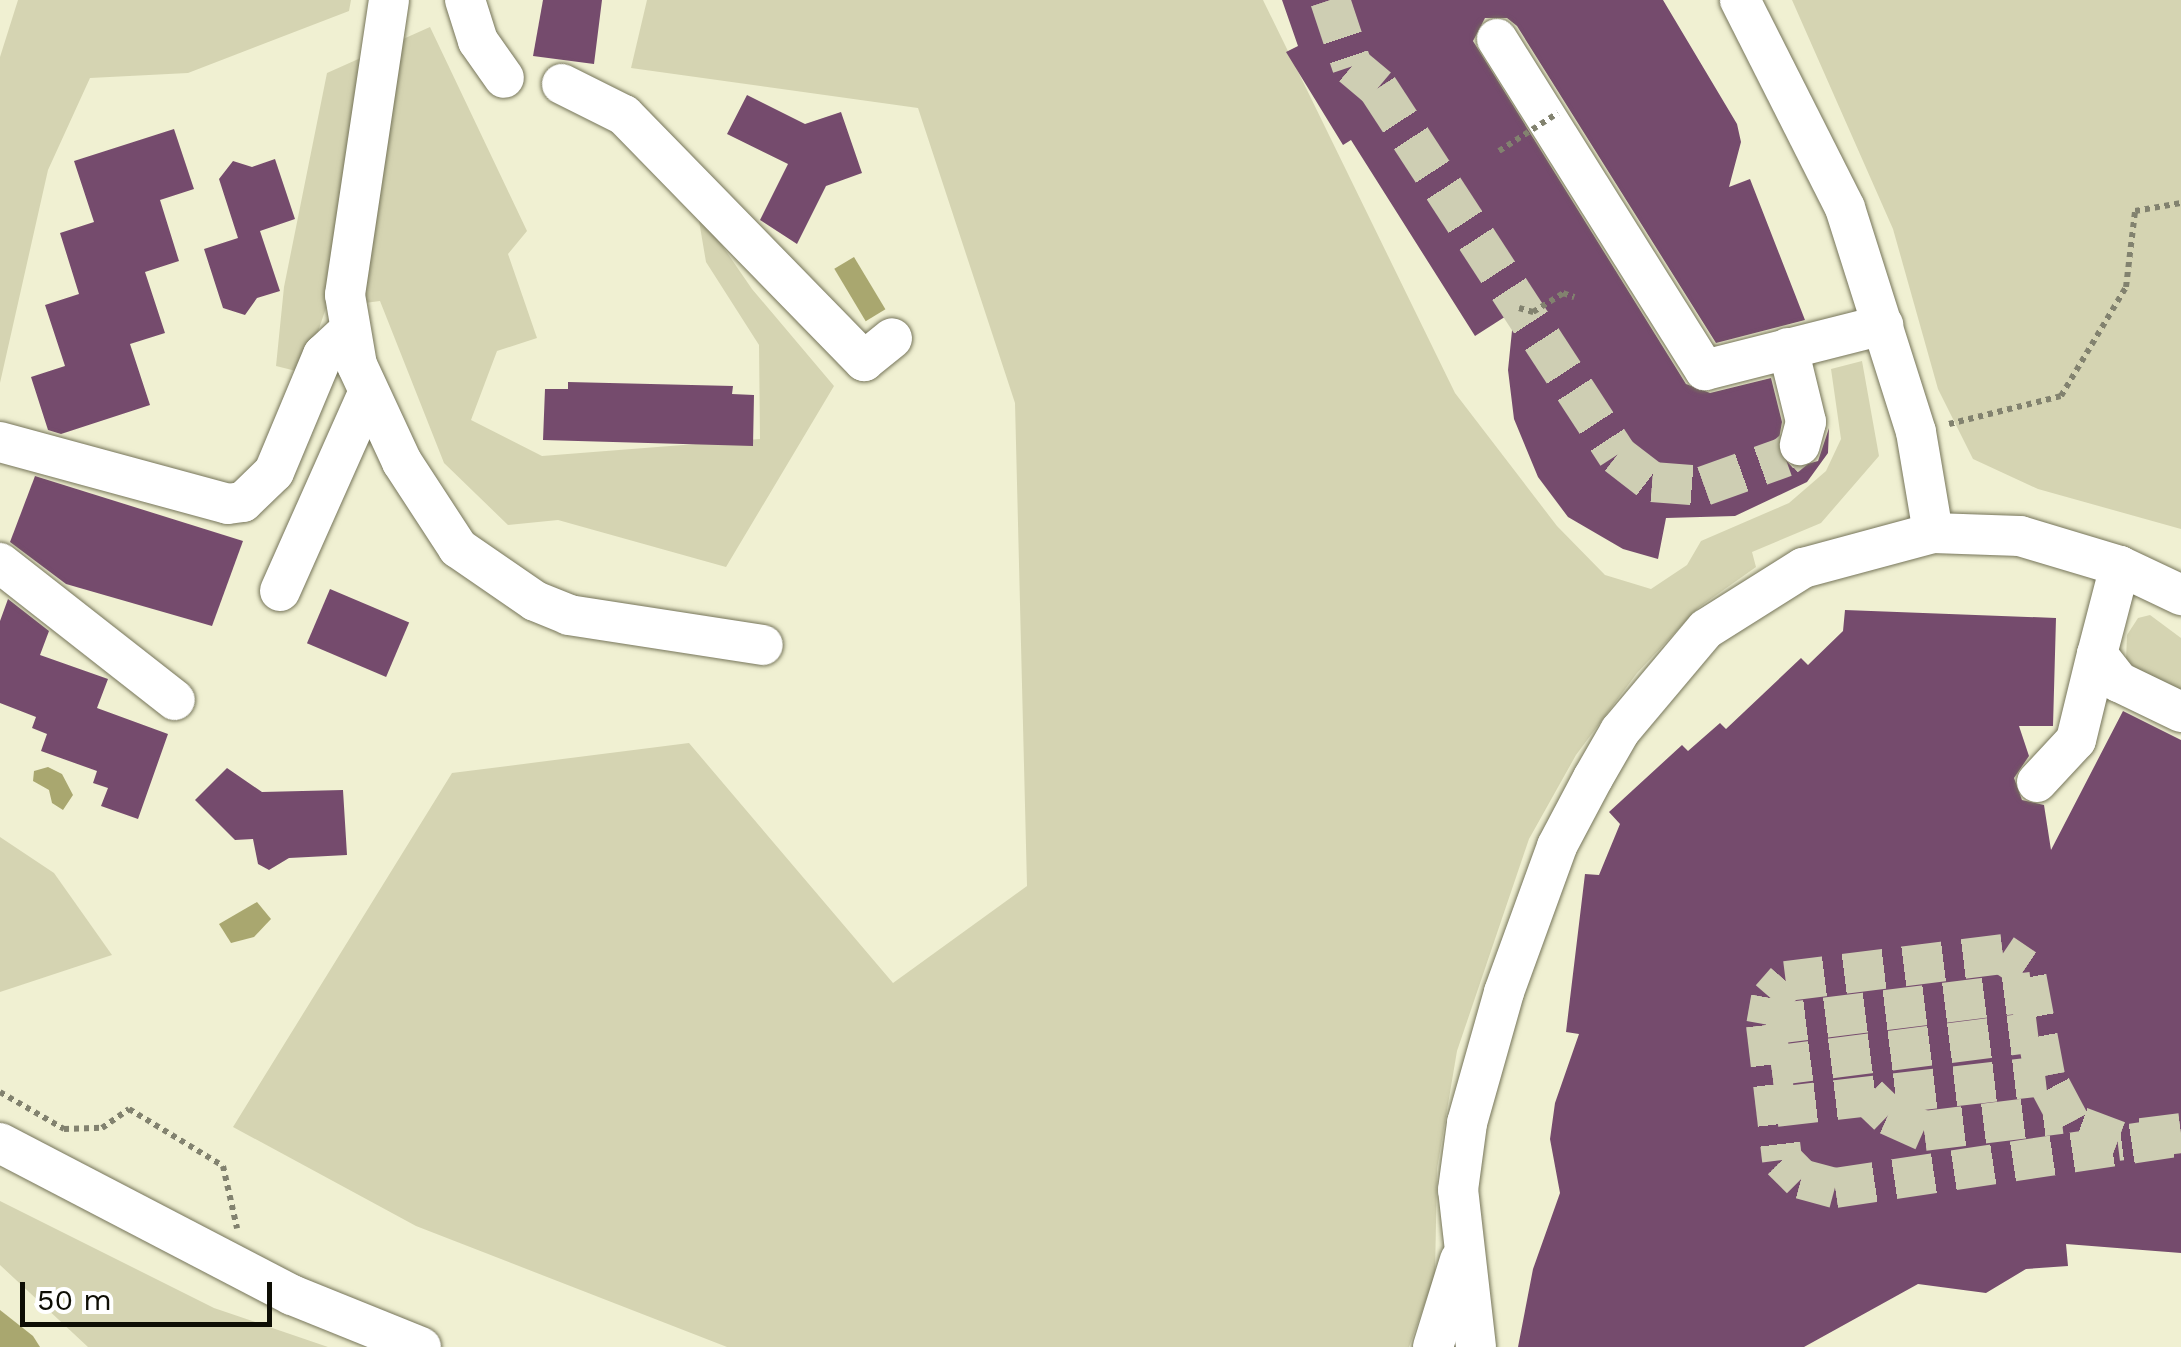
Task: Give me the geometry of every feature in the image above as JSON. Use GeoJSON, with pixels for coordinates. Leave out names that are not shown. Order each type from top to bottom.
{"type":"FeatureCollection","features":[{"type":"Feature","properties":{"kind":"street"},"geometry":{"type":"LineString","coordinates":[[389,0],[349,239],[349,330],[368,396],[458,548],[506,585],[569,615],[763,645]]}},
{"type":"Feature","properties":{"kind":"street"},"geometry":{"type":"LineString","coordinates":[[465,0],[478,40],[504,78]]}},
{"type":"Feature","properties":{"kind":"street"},"geometry":{"type":"LineString","coordinates":[[1740,0],[1845,208],[1867,329],[1916,432],[1933,534]]}},
{"type":"Feature","properties":{"kind":"street"},"geometry":{"type":"LineString","coordinates":[[1497,39],[1705,370],[1867,329]]}},
{"type":"Feature","properties":{"kind":"street"},"geometry":{"type":"LineString","coordinates":[[562,84],[624,115],[864,361],[892,338]]}},
{"type":"Feature","properties":{"kind":"street"},"geometry":{"type":"LineString","coordinates":[[0,442],[228,504],[242,502],[274,472],[323,355],[349,330]]}},
{"type":"Feature","properties":{"kind":"street"},"geometry":{"type":"LineString","coordinates":[[1800,345],[1806,422],[1800,445]]}},
{"type":"Feature","properties":{"kind":"street"},"geometry":{"type":"LineString","coordinates":[[280,590],[368,396]]}},
{"type":"Feature","properties":{"kind":"street"},"geometry":{"type":"LineString","coordinates":[[1476,1347],[1458,1190],[1467,1123],[1504,992],[1557,846],[1620,731],[1706,629],[1772,584],[1860,549],[1933,534],[2020,536],[2120,566],[2181,594]]}},
{"type":"Feature","properties":{"kind":"street"},"geometry":{"type":"LineString","coordinates":[[0,563],[174,700]]}},
{"type":"Feature","properties":{"kind":"street"},"geometry":{"type":"LineString","coordinates":[[2037,782],[2076,740],[2120,566]]}},
{"type":"Feature","properties":{"kind":"street"},"geometry":{"type":"LineString","coordinates":[[2097,654],[2119,682],[2181,712]]}},
{"type":"Feature","properties":{"kind":"street"},"geometry":{"type":"LineString","coordinates":[[0,1143],[292,1295],[421,1347]]}},
{"type":"Feature","properties":{"kind":"street"},"geometry":{"type":"LineString","coordinates":[[1434,1347],[1463,1250]]}},
{"type":"Feature","properties":{"kind":"path"},"geometry":{"type":"LineString","coordinates":[[1499,151],[1558,113]]}},
{"type":"Feature","properties":{"kind":"path"},"geometry":{"type":"LineString","coordinates":[[1934,428],[2061,396],[2126,286],[2135,211],[2181,203]]}},
{"type":"Feature","properties":{"kind":"path"},"geometry":{"type":"LineString","coordinates":[[1519,308],[1533,312],[1562,293],[1574,297]]}},
{"type":"Feature","properties":{"kind":"path"},"geometry":{"type":"LineString","coordinates":[[0,1092],[64,1129],[102,1128],[128,1109],[224,1166],[237,1228]]}},
{"type":"Feature","properties":{"kind":"green space"},"geometry":{"type":"Polygon","coordinates":[[[18,0],[351,0],[349,11],[188,73],[90,78],[48,170],[0,383],[0,57],[18,0]]]}},
{"type":"Feature","properties":{"kind":"green space"},"geometry":{"type":"Polygon","coordinates":[[[647,0],[1263,0],[1455,393],[1557,526],[1605,575],[1651,589],[1687,565],[1701,541],[1789,503],[1826,471],[1841,439],[1831,369],[1862,361],[1879,456],[1821,523],[1752,552],[1756,567],[1698,608],[1637,673],[1576,755],[1529,839],[1457,1051],[1437,1169],[1435,1275],[1409,1347],[727,1347],[416,1226],[233,1127],[452,773],[689,743],[893,983],[1027,886],[1015,403],[918,108],[631,68],[647,0]]]}},
{"type":"Feature","properties":{"kind":"green space"},"geometry":{"type":"Polygon","coordinates":[[[1792,0],[2181,0],[2181,529],[2038,489],[1973,459],[1938,389],[1893,229],[1792,0]]]}},
{"type":"Feature","properties":{"kind":"green space"},"geometry":{"type":"Polygon","coordinates":[[[430,27],[527,231],[508,254],[537,338],[497,351],[471,420],[542,456],[760,439],[759,345],[706,262],[697,209],[752,289],[834,386],[726,567],[558,520],[508,525],[444,463],[380,301],[326,308],[304,373],[276,366],[284,287],[327,73],[430,27]]]}},
{"type":"Feature","properties":{"kind":"green space"},"geometry":{"type":"Polygon","coordinates":[[[2150,615],[2181,638],[2181,699],[2126,661],[2127,635],[2138,618],[2150,615]]]}},
{"type":"Feature","properties":{"kind":"green space"},"geometry":{"type":"Polygon","coordinates":[[[0,837],[54,873],[112,955],[0,992],[0,837]]]}},
{"type":"Feature","properties":{"kind":"green space"},"geometry":{"type":"Polygon","coordinates":[[[0,1201],[214,1308],[328,1347],[88,1347],[0,1265],[0,1201]]]}},
{"type":"Feature","properties":{"kind":"shaded area"},"geometry":{"type":"Polygon","coordinates":[[[854,257],[885,309],[866,321],[834,269],[854,257]]]}},
{"type":"Feature","properties":{"kind":"shaded area"},"geometry":{"type":"Polygon","coordinates":[[[48,767],[62,774],[73,795],[63,810],[52,803],[49,790],[33,781],[34,771],[48,767]]]}},
{"type":"Feature","properties":{"kind":"shaded area"},"geometry":{"type":"Polygon","coordinates":[[[257,902],[271,919],[254,937],[231,943],[219,924],[257,902]]]}},
{"type":"Feature","properties":{"kind":"shaded area"},"geometry":{"type":"Polygon","coordinates":[[[0,1310],[33,1336],[40,1347],[0,1347],[0,1310]]]}},
{"type":"Feature","properties":{"kind":"building"},"geometry":{"type":"Polygon","coordinates":[[[543,0],[602,0],[594,64],[533,56],[543,0]]]}},
{"type":"Feature","properties":{"kind":"building"},"geometry":{"type":"Polygon","coordinates":[[[1282,0],[1663,0],[1737,124],[1741,142],[1729,187],[1750,179],[1805,320],[1716,343],[1517,26],[1507,18],[1485,18],[1473,41],[1686,384],[1710,393],[1771,378],[1782,422],[1777,450],[1793,468],[1818,461],[1829,428],[1828,453],[1807,482],[1735,516],[1666,518],[1658,559],[1623,549],[1568,517],[1538,477],[1514,419],[1508,370],[1514,311],[1475,336],[1351,140],[1343,145],[1286,52],[1298,46],[1282,0]]]}},
{"type":"Feature","properties":{"kind":"building"},"geometry":{"type":"Polygon","coordinates":[[[747,95],[805,124],[841,112],[862,173],[826,186],[797,244],[760,220],[788,164],[727,134],[747,95]]]}},
{"type":"Feature","properties":{"kind":"building"},"geometry":{"type":"Polygon","coordinates":[[[174,129],[194,189],[160,200],[179,261],[145,272],[165,333],[130,344],[150,405],[61,434],[48,430],[31,377],[65,366],[45,305],[79,294],[60,233],[94,222],[74,161],[174,129]]]}},
{"type":"Feature","properties":{"kind":"building"},"geometry":{"type":"Polygon","coordinates":[[[275,159],[295,219],[260,231],[280,291],[257,298],[245,315],[223,308],[204,249],[238,238],[219,179],[233,161],[252,167],[275,159]]]}},
{"type":"Feature","properties":{"kind":"building"},"geometry":{"type":"Polygon","coordinates":[[[568,382],[733,386],[732,394],[754,395],[753,446],[543,440],[545,389],[568,389],[568,382]]]}},
{"type":"Feature","properties":{"kind":"building"},"geometry":{"type":"Polygon","coordinates":[[[35,476],[243,541],[212,626],[66,584],[10,542],[35,476]]]}},
{"type":"Feature","properties":{"kind":"building"},"geometry":{"type":"Polygon","coordinates":[[[330,589],[409,623],[386,677],[307,643],[330,589]]]}},
{"type":"Feature","properties":{"kind":"building"},"geometry":{"type":"Polygon","coordinates":[[[8,599],[49,631],[40,655],[108,679],[97,708],[168,734],[138,819],[101,806],[108,788],[93,783],[97,771],[41,751],[47,734],[32,728],[36,717],[0,703],[0,621],[8,599]]]}},
{"type":"Feature","properties":{"kind":"building"},"geometry":{"type":"Polygon","coordinates":[[[1845,610],[2056,618],[2053,726],[2019,726],[2029,756],[2014,778],[2022,800],[2044,805],[2051,850],[2123,711],[2181,740],[2181,1253],[2066,1244],[2068,1266],[2026,1269],[1986,1293],[1918,1284],[1804,1347],[1518,1347],[1533,1269],[1560,1193],[1550,1139],[1555,1103],[1579,1034],[1566,1032],[1585,874],[1599,875],[1620,824],[1609,812],[1682,745],[1688,751],[1720,723],[1726,729],[1801,658],[1808,665],[1843,631],[1845,610]]]}},
{"type":"Feature","properties":{"kind":"building"},"geometry":{"type":"Polygon","coordinates":[[[227,768],[262,792],[343,790],[347,855],[289,858],[269,870],[258,864],[253,839],[235,840],[195,800],[227,768]]]}},
{"type":"Feature","properties":{"kind":"tunnel"},"geometry":{"type":"LineString","coordinates":[[1330,0],[1352,66],[1378,88],[1617,455],[1652,482],[1704,486],[1785,457],[1800,445]]}},
{"type":"Feature","properties":{"kind":"tunnel"},"geometry":{"type":"LineString","coordinates":[[2181,1133],[2118,1141],[2070,1123],[2045,1076],[2025,969],[2003,954],[1786,981],[1771,998],[1766,1025],[1782,1160],[1801,1179],[1835,1188],[2181,1136]]}},
{"type":"Feature","properties":{"kind":"tunnel"},"geometry":{"type":"LineString","coordinates":[[1766,1025],[2032,992]]}},
{"type":"Feature","properties":{"kind":"tunnel"},"geometry":{"type":"LineString","coordinates":[[1771,1066],[2038,1032]]}},
{"type":"Feature","properties":{"kind":"tunnel"},"geometry":{"type":"LineString","coordinates":[[1776,1107],[2045,1076]]}},
{"type":"Feature","properties":{"kind":"tunnel"},"geometry":{"type":"LineString","coordinates":[[1868,1096],[1888,1115],[1924,1131],[2061,1114]]}}]}
